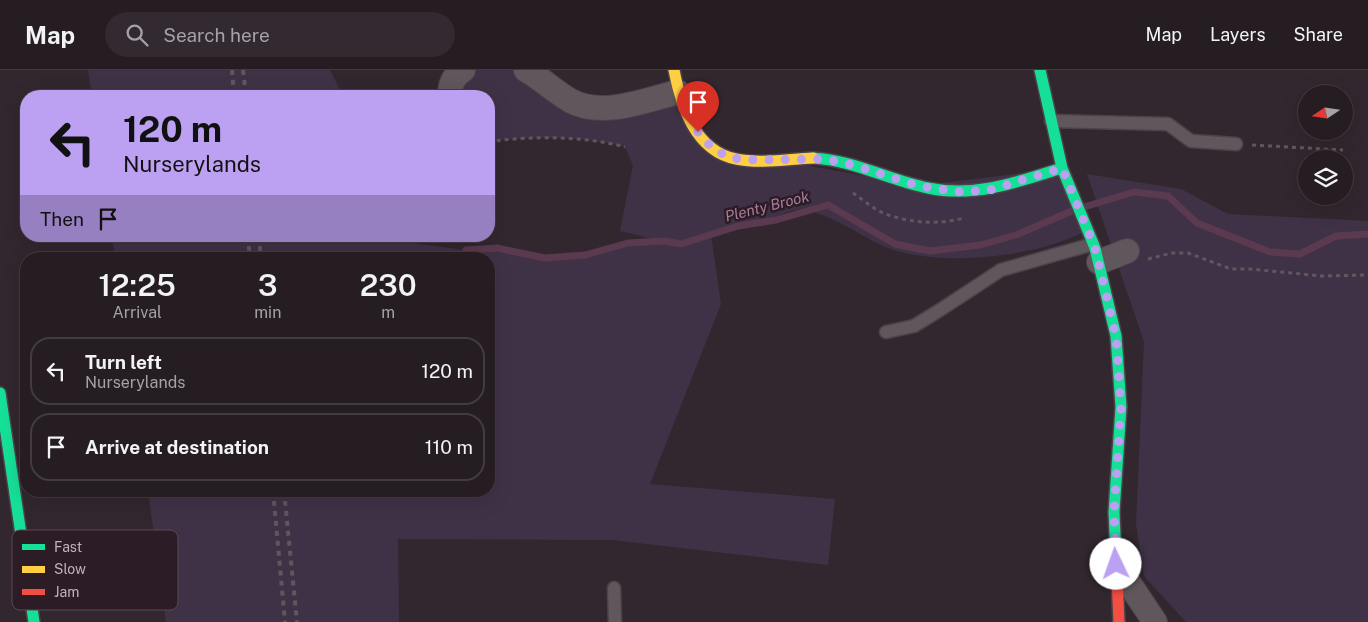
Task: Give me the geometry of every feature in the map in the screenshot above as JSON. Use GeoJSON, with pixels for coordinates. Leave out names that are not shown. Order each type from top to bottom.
{"type":"FeatureCollection","features":[{"type":"Feature","properties":{"kind":"street"},"geometry":{"type":"LineString","coordinates":[[451,90],[454,77],[463,70]]}},
{"type":"Feature","properties":{"kind":"street"},"geometry":{"type":"LineString","coordinates":[[526,70],[573,102],[600,109],[626,105],[676,81],[684,110],[698,132],[712,148],[730,158],[757,160],[825,159],[853,165],[919,186],[961,192],[990,190],[1062,168]]}},
{"type":"Feature","properties":{"kind":"street"},"geometry":{"type":"LineString","coordinates":[[1040,70],[1062,168],[1096,253],[1116,336],[1121,408],[1114,512],[1119,622]]}},
{"type":"Feature","properties":{"kind":"street"},"geometry":{"type":"LineString","coordinates":[[1096,253],[1127,252]]}},
{"type":"Feature","properties":{"kind":"street"},"geometry":{"type":"LineString","coordinates":[[0,393],[20,530]]}},
{"type":"Feature","properties":{"kind":"street"},"geometry":{"type":"LineString","coordinates":[[1116,564],[1155,622]]}},
{"type":"Feature","properties":{"kind":"lane"},"geometry":{"type":"LineString","coordinates":[[1051,121],[1168,124],[1191,141],[1236,144]]}},
{"type":"Feature","properties":{"kind":"lane"},"geometry":{"type":"LineString","coordinates":[[886,332],[914,326],[1001,270],[1096,253]]}},
{"type":"Feature","properties":{"kind":"lane"},"geometry":{"type":"LineString","coordinates":[[614,588],[615,622]]}},
{"type":"Feature","properties":{"kind":"path"},"geometry":{"type":"LineString","coordinates":[[495,141],[540,137],[610,143],[624,147]]}},
{"type":"Feature","properties":{"kind":"path"},"geometry":{"type":"LineString","coordinates":[[1236,144],[1343,150]]}},
{"type":"Feature","properties":{"kind":"path"},"geometry":{"type":"LineString","coordinates":[[1127,252],[1131,264],[1172,253],[1188,253],[1231,269],[1322,276],[1368,275]]}},
{"type":"Feature","properties":{"kind":"shaded area"},"geometry":{"type":"Polygon","coordinates":[[[88,70],[330,70],[340,90],[91,90],[88,70]]]}},
{"type":"Feature","properties":{"kind":"shaded area"},"geometry":{"type":"Polygon","coordinates":[[[463,70],[526,70],[573,102],[678,92],[711,148],[919,186],[1062,168],[1087,230],[1042,248],[985,257],[956,258],[928,257],[903,252],[881,245],[832,219],[802,210],[791,211],[711,235],[721,304],[650,484],[835,499],[828,565],[612,540],[398,539],[399,622],[166,622],[164,610],[178,610],[178,530],[153,530],[149,497],[495,497],[495,252],[114,252],[113,242],[404,242],[466,250],[497,248],[545,258],[585,255],[628,243],[661,241],[620,231],[633,165],[625,147],[610,143],[560,138],[526,138],[495,141],[495,90],[453,90],[463,70]]]}},
{"type":"Feature","properties":{"kind":"shaded area"},"geometry":{"type":"Polygon","coordinates":[[[1087,174],[1181,189],[1228,214],[1368,221],[1368,622],[1186,622],[1144,576],[1136,524],[1144,342],[1087,174]]]}},
{"type":"Feature","properties":{"kind":"waterway","name":"Plenty Brook"},"geometry":{"type":"LineString","coordinates":[[1084,207],[1134,192],[1168,196],[1197,223],[1270,252],[1300,254],[1336,236],[1368,234]]}},
{"type":"Feature","properties":{"kind":"waterway","name":"Plenty Brook"},"geometry":{"type":"LineString","coordinates":[[466,250],[497,248],[545,258],[585,255],[628,243],[664,241],[681,244],[738,226],[776,220],[828,205],[895,244],[930,251],[980,245],[1016,235],[1074,210]]}},
{"type":"Feature","properties":{"kind":"railway"},"geometry":{"type":"LineString","coordinates":[[232,70],[234,90]]}},
{"type":"Feature","properties":{"kind":"railway"},"geometry":{"type":"LineString","coordinates":[[243,70],[245,90]]}},
{"type":"Feature","properties":{"kind":"railway"},"geometry":{"type":"LineString","coordinates":[[249,242],[249,252]]}},
{"type":"Feature","properties":{"kind":"railway"},"geometry":{"type":"LineString","coordinates":[[260,242],[260,252]]}},
{"type":"Feature","properties":{"kind":"railway"},"geometry":{"type":"LineString","coordinates":[[274,497],[285,622]]}},
{"type":"Feature","properties":{"kind":"railway"},"geometry":{"type":"LineString","coordinates":[[285,497],[297,622]]}},
{"type":"Feature","properties":{"kind":"traffic: fast"},"geometry":{"type":"LineString","coordinates":[[1040,70],[1062,168],[1095,248],[1116,336],[1121,407],[1114,512],[1116,558]]}},
{"type":"Feature","properties":{"kind":"traffic: fast"},"geometry":{"type":"LineString","coordinates":[[813,158],[842,162],[928,188],[945,191],[979,190],[996,187],[1062,168]]}},
{"type":"Feature","properties":{"kind":"traffic: fast"},"geometry":{"type":"LineString","coordinates":[[0,393],[20,530]]}},
{"type":"Feature","properties":{"kind":"traffic: fast"},"geometry":{"type":"LineString","coordinates":[[32,610],[34,622]]}},
{"type":"Feature","properties":{"kind":"traffic: slow"},"geometry":{"type":"LineString","coordinates":[[674,70],[681,98],[692,125],[710,147],[722,154],[745,160],[774,161],[813,158]]}},
{"type":"Feature","properties":{"kind":"traffic: jam"},"geometry":{"type":"LineString","coordinates":[[1116,558],[1119,622]]}},
{"type":"Feature","properties":{"kind":"route"},"geometry":{"type":"LineString","coordinates":[[698,132],[712,148],[730,158],[757,160],[825,159],[853,165],[919,186],[961,192],[990,190],[1062,168],[1095,248],[1116,336],[1121,408],[1114,512],[1116,564]]}}]}
